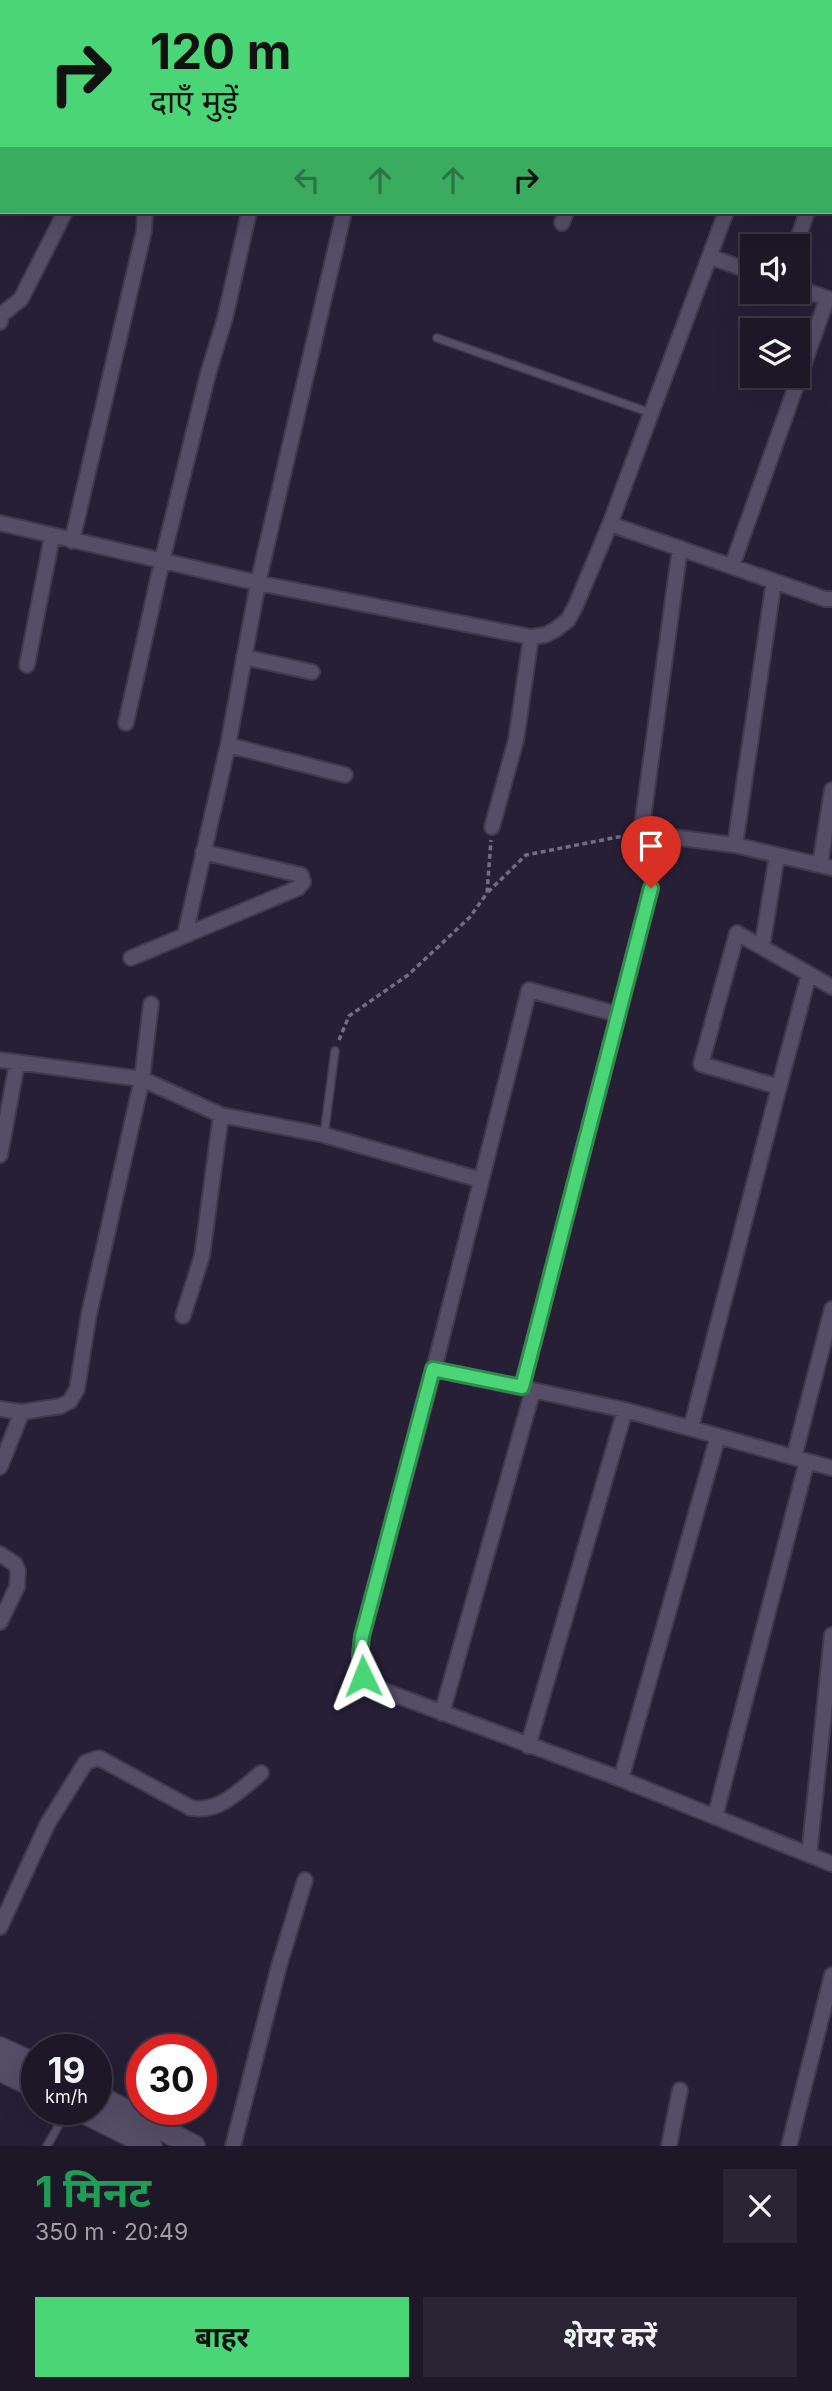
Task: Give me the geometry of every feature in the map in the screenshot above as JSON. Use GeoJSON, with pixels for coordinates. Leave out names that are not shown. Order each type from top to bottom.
{"type":"FeatureCollection","features":[{"type":"Feature","properties":{"kind":"street"},"geometry":{"type":"LineString","coordinates":[[0,322],[1,315],[21,299],[64,214]]}},
{"type":"Feature","properties":{"kind":"street"},"geometry":{"type":"LineString","coordinates":[[72,541],[144,231],[145,214]]}},
{"type":"Feature","properties":{"kind":"street"},"geometry":{"type":"LineString","coordinates":[[126,723],[162,561],[208,373],[225,318],[249,214]]}},
{"type":"Feature","properties":{"kind":"street"},"geometry":{"type":"LineString","coordinates":[[185,935],[228,745],[258,583],[344,214]]}},
{"type":"Feature","properties":{"kind":"street"},"geometry":{"type":"LineString","coordinates":[[0,523],[258,583],[531,637],[545,635],[568,620],[610,524],[725,214]]}},
{"type":"Feature","properties":{"kind":"street"},"geometry":{"type":"LineString","coordinates":[[799,234],[806,214]]}},
{"type":"Feature","properties":{"kind":"street"},"geometry":{"type":"LineString","coordinates":[[711,257],[740,268]]}},
{"type":"Feature","properties":{"kind":"street"},"geometry":{"type":"LineString","coordinates":[[732,566],[830,300],[810,292]]}},
{"type":"Feature","properties":{"kind":"street"},"geometry":{"type":"LineString","coordinates":[[610,524],[832,600]]}},
{"type":"Feature","properties":{"kind":"street"},"geometry":{"type":"LineString","coordinates":[[27,666],[52,537]]}},
{"type":"Feature","properties":{"kind":"street"},"geometry":{"type":"LineString","coordinates":[[680,548],[641,833],[735,845],[826,867],[832,790]]}},
{"type":"Feature","properties":{"kind":"street"},"geometry":{"type":"LineString","coordinates":[[735,845],[774,581]]}},
{"type":"Feature","properties":{"kind":"street"},"geometry":{"type":"LineString","coordinates":[[492,827],[516,740],[531,637]]}},
{"type":"Feature","properties":{"kind":"street"},"geometry":{"type":"LineString","coordinates":[[244,657],[312,672]]}},
{"type":"Feature","properties":{"kind":"street"},"geometry":{"type":"LineString","coordinates":[[228,745],[345,775]]}},
{"type":"Feature","properties":{"kind":"street"},"geometry":{"type":"LineString","coordinates":[[131,958],[298,888],[303,882],[301,874],[203,852]]}},
{"type":"Feature","properties":{"kind":"street"},"geometry":{"type":"LineString","coordinates":[[762,947],[777,855]]}},
{"type":"Feature","properties":{"kind":"street"},"geometry":{"type":"LineString","coordinates":[[442,1713],[527,1388],[617,1014],[651,888]]}},
{"type":"Feature","properties":{"kind":"street"},"geometry":{"type":"LineString","coordinates":[[779,1087],[701,1064],[737,933],[832,987]]}},
{"type":"Feature","properties":{"kind":"street"},"geometry":{"type":"LineString","coordinates":[[691,1428],[809,974]]}},
{"type":"Feature","properties":{"kind":"street"},"geometry":{"type":"LineString","coordinates":[[617,1014],[528,990],[433,1369],[362,1636],[360,1656],[363,1676],[382,1690],[621,1780],[832,1864]]}},
{"type":"Feature","properties":{"kind":"street"},"geometry":{"type":"LineString","coordinates":[[0,1409],[22,1412],[61,1406],[70,1401],[77,1388],[89,1314],[142,1079],[151,1004]]}},
{"type":"Feature","properties":{"kind":"street"},"geometry":{"type":"LineString","coordinates":[[0,1060],[142,1079],[221,1115],[324,1135],[481,1180]]}},
{"type":"Feature","properties":{"kind":"street"},"geometry":{"type":"LineString","coordinates":[[0,1155],[17,1063]]}},
{"type":"Feature","properties":{"kind":"street"},"geometry":{"type":"LineString","coordinates":[[183,1316],[202,1256],[221,1115]]}},
{"type":"Feature","properties":{"kind":"street"},"geometry":{"type":"LineString","coordinates":[[715,1817],[801,1459],[832,1309]]}},
{"type":"Feature","properties":{"kind":"street"},"geometry":{"type":"LineString","coordinates":[[433,1369],[625,1410],[832,1468]]}},
{"type":"Feature","properties":{"kind":"street"},"geometry":{"type":"LineString","coordinates":[[528,1746],[625,1410]]}},
{"type":"Feature","properties":{"kind":"street"},"geometry":{"type":"LineString","coordinates":[[0,1468],[22,1412]]}},
{"type":"Feature","properties":{"kind":"street"},"geometry":{"type":"LineString","coordinates":[[621,1780],[718,1436]]}},
{"type":"Feature","properties":{"kind":"street"},"geometry":{"type":"LineString","coordinates":[[0,1555],[15,1564],[19,1580],[0,1622]]}},
{"type":"Feature","properties":{"kind":"street"},"geometry":{"type":"LineString","coordinates":[[809,1855],[832,1635]]}},
{"type":"Feature","properties":{"kind":"street"},"geometry":{"type":"LineString","coordinates":[[0,1927],[48,1823],[86,1762],[99,1758],[191,1808],[205,1811],[220,1805],[261,1773]]}},
{"type":"Feature","properties":{"kind":"street"},"geometry":{"type":"LineString","coordinates":[[233,2146],[273,1990],[305,1880]]}},
{"type":"Feature","properties":{"kind":"street"},"geometry":{"type":"LineString","coordinates":[[789,2146],[832,1976]]}},
{"type":"Feature","properties":{"kind":"street"},"geometry":{"type":"LineString","coordinates":[[0,2048],[21,2058]]}},
{"type":"Feature","properties":{"kind":"street"},"geometry":{"type":"LineString","coordinates":[[0,2070],[21,2080]]}},
{"type":"Feature","properties":{"kind":"street"},"geometry":{"type":"LineString","coordinates":[[669,2146],[680,2090]]}},
{"type":"Feature","properties":{"kind":"street"},"geometry":{"type":"LineString","coordinates":[[112,2103],[194,2146]]}},
{"type":"Feature","properties":{"kind":"street"},"geometry":{"type":"LineString","coordinates":[[109,2125],[151,2146]]}},
{"type":"Feature","properties":{"kind":"lane"},"geometry":{"type":"LineString","coordinates":[[437,338],[652,414]]}},
{"type":"Feature","properties":{"kind":"lane"},"geometry":{"type":"LineString","coordinates":[[324,1135],[335,1051]]}},
{"type":"Feature","properties":{"kind":"lane"},"geometry":{"type":"LineString","coordinates":[[47,2146],[59,2125]]}},
{"type":"Feature","properties":{"kind":"path"},"geometry":{"type":"LineString","coordinates":[[486,893],[492,827]]}},
{"type":"Feature","properties":{"kind":"path"},"geometry":{"type":"LineString","coordinates":[[335,1051],[349,1016],[408,975],[470,917],[486,893],[526,855],[641,833]]}},
{"type":"Feature","properties":{"kind":"route"},"geometry":{"type":"LineString","coordinates":[[363,1676],[360,1656],[362,1636],[433,1369],[522,1387],[651,888]]}}]}
